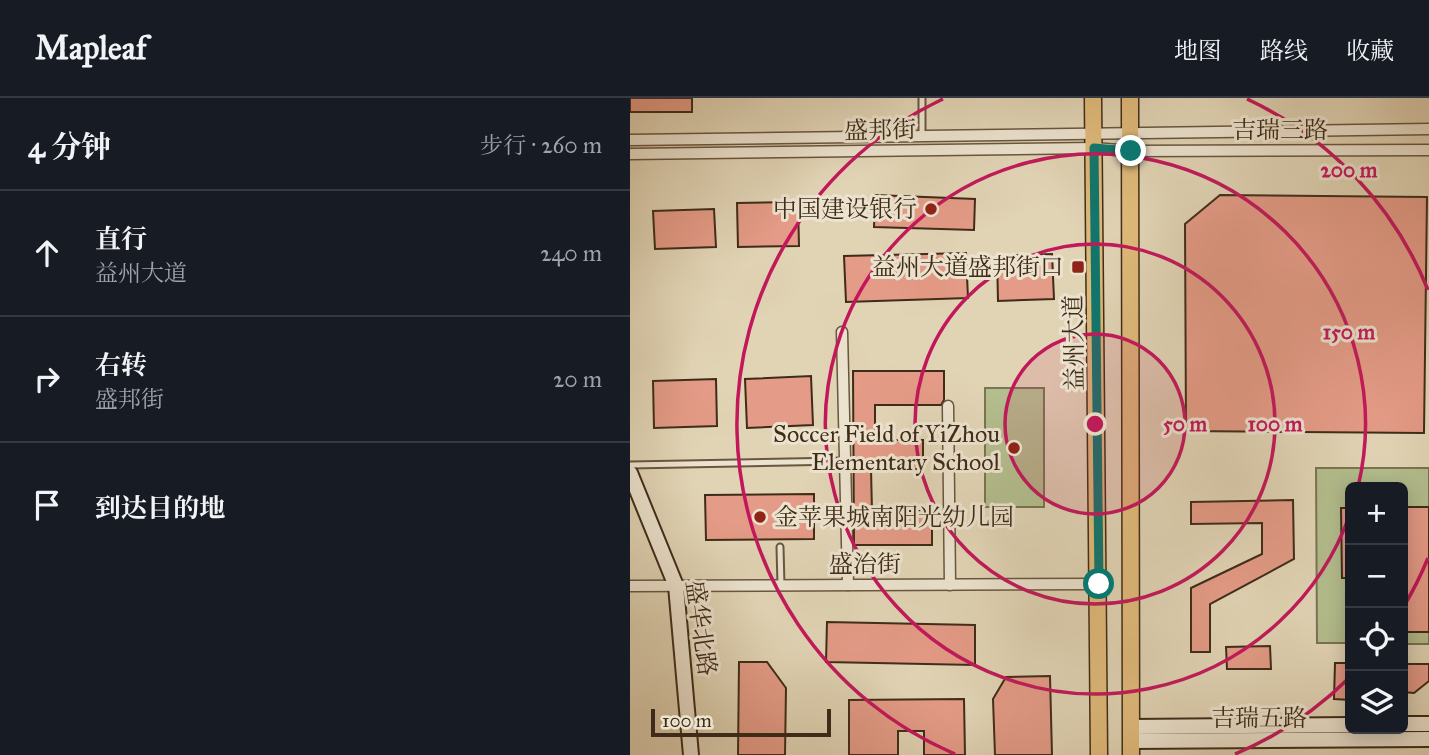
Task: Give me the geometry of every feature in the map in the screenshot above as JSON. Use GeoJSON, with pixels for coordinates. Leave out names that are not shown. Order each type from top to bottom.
{"type":"FeatureCollection","features":[{"type":"Feature","properties":{"kind":"main road","name":"益州大道"},"geometry":{"type":"LineString","coordinates":[[1093,98],[1099,755]]}},
{"type":"Feature","properties":{"kind":"main road"},"geometry":{"type":"LineString","coordinates":[[1130,98],[1131,741]]}},
{"type":"Feature","properties":{"kind":"street","name":"吉瑞三路"},"geometry":{"type":"LineString","coordinates":[[1130,132],[1429,129]]}},
{"type":"Feature","properties":{"kind":"street","name":"盛邦街"},"geometry":{"type":"LineString","coordinates":[[630,154],[1093,142],[1130,132]]}},
{"type":"Feature","properties":{"kind":"street","name":"盛邦街"},"geometry":{"type":"LineString","coordinates":[[630,140],[922,137],[1093,142],[1131,151]]}},
{"type":"Feature","properties":{"kind":"street","name":"吉瑞三路"},"geometry":{"type":"LineString","coordinates":[[1131,151],[1429,150]]}},
{"type":"Feature","properties":{"kind":"street"},"geometry":{"type":"LineString","coordinates":[[842,332],[848,585]]}},
{"type":"Feature","properties":{"kind":"street"},"geometry":{"type":"LineString","coordinates":[[948,407],[950,585]]}},
{"type":"Feature","properties":{"kind":"street","name":"盛华北路"},"geometry":{"type":"LineString","coordinates":[[630,473],[676,586],[691,755]]}},
{"type":"Feature","properties":{"kind":"street","name":"盛治街"},"geometry":{"type":"LineString","coordinates":[[630,586],[1099,584]]}},
{"type":"Feature","properties":{"kind":"street"},"geometry":{"type":"LineString","coordinates":[[1408,724],[1429,724]]}},
{"type":"Feature","properties":{"kind":"street","name":"吉瑞五路"},"geometry":{"type":"LineString","coordinates":[[1131,741],[1345,725]]}},
{"type":"Feature","properties":{"kind":"street","name":"吉瑞五路"},"geometry":{"type":"LineString","coordinates":[[1131,741],[1429,739]]}},
{"type":"Feature","properties":{"kind":"lane"},"geometry":{"type":"LineString","coordinates":[[922,98],[922,137]]}},
{"type":"Feature","properties":{"kind":"lane"},"geometry":{"type":"LineString","coordinates":[[630,465],[843,461]]}},
{"type":"Feature","properties":{"kind":"lane"},"geometry":{"type":"LineString","coordinates":[[779,547],[781,585]]}},
{"type":"Feature","properties":{"kind":"green space","name":"Soccer Field of YiZhou Elementary School"},"geometry":{"type":"Polygon","coordinates":[[[985,388],[1044,388],[1044,507],[985,507],[985,388]]]}},
{"type":"Feature","properties":{"kind":"green space"},"geometry":{"type":"Polygon","coordinates":[[[1316,468],[1429,468],[1429,644],[1408,644],[1408,482],[1345,482],[1345,643],[1317,643],[1316,468]]]}},
{"type":"Feature","properties":{"kind":"building"},"geometry":{"type":"Polygon","coordinates":[[[630,98],[692,98],[692,112],[630,112],[630,98]]]}},
{"type":"Feature","properties":{"kind":"building"},"geometry":{"type":"Polygon","coordinates":[[[875,195],[975,199],[974,230],[874,227],[875,195]]]}},
{"type":"Feature","properties":{"kind":"building"},"geometry":{"type":"Polygon","coordinates":[[[1220,195],[1427,197],[1424,433],[1186,431],[1185,224],[1220,195]]]}},
{"type":"Feature","properties":{"kind":"building"},"geometry":{"type":"Polygon","coordinates":[[[798,202],[799,246],[738,247],[737,203],[798,202]]]}},
{"type":"Feature","properties":{"kind":"building"},"geometry":{"type":"Polygon","coordinates":[[[714,209],[716,247],[655,249],[653,211],[714,209]]]}},
{"type":"Feature","properties":{"kind":"building"},"geometry":{"type":"Polygon","coordinates":[[[966,253],[968,298],[846,302],[844,256],[966,253]]]}},
{"type":"Feature","properties":{"kind":"building"},"geometry":{"type":"Polygon","coordinates":[[[1052,254],[1054,299],[998,301],[997,256],[1052,254]]]}},
{"type":"Feature","properties":{"kind":"building"},"geometry":{"type":"Polygon","coordinates":[[[853,371],[944,371],[944,400],[941,405],[875,405],[875,440],[923,440],[923,469],[871,469],[872,511],[932,511],[932,545],[854,545],[853,371]]]}},
{"type":"Feature","properties":{"kind":"building"},"geometry":{"type":"Polygon","coordinates":[[[811,376],[813,425],[747,428],[745,379],[811,376]]]}},
{"type":"Feature","properties":{"kind":"building"},"geometry":{"type":"Polygon","coordinates":[[[716,379],[717,426],[654,428],[653,381],[716,379]]]}},
{"type":"Feature","properties":{"kind":"building","name":"金苹果城南阳光幼儿园"},"geometry":{"type":"Polygon","coordinates":[[[814,494],[814,539],[706,540],[705,495],[814,494]]]}},
{"type":"Feature","properties":{"kind":"building"},"geometry":{"type":"Polygon","coordinates":[[[1293,500],[1294,559],[1210,604],[1210,652],[1191,652],[1191,588],[1262,554],[1262,523],[1191,524],[1191,502],[1293,500]]]}},
{"type":"Feature","properties":{"kind":"building"},"geometry":{"type":"Polygon","coordinates":[[[1408,507],[1429,507],[1429,632],[1408,632],[1408,507]]]}},
{"type":"Feature","properties":{"kind":"building"},"geometry":{"type":"Polygon","coordinates":[[[1341,508],[1345,508],[1345,578],[1342,578],[1341,508]]]}},
{"type":"Feature","properties":{"kind":"building"},"geometry":{"type":"Polygon","coordinates":[[[827,622],[975,625],[975,665],[826,662],[827,622]]]}},
{"type":"Feature","properties":{"kind":"building"},"geometry":{"type":"Polygon","coordinates":[[[1270,646],[1271,669],[1227,669],[1226,647],[1270,646]]]}},
{"type":"Feature","properties":{"kind":"building"},"geometry":{"type":"Polygon","coordinates":[[[739,662],[767,662],[786,688],[785,755],[738,755],[739,662]]]}},
{"type":"Feature","properties":{"kind":"building"},"geometry":{"type":"Polygon","coordinates":[[[1335,663],[1345,663],[1345,700],[1334,699],[1335,663]]]}},
{"type":"Feature","properties":{"kind":"building"},"geometry":{"type":"Polygon","coordinates":[[[1408,664],[1429,664],[1429,681],[1414,693],[1408,692],[1408,664]]]}},
{"type":"Feature","properties":{"kind":"building"},"geometry":{"type":"Polygon","coordinates":[[[1050,676],[1052,755],[995,755],[993,699],[1006,677],[1050,676]]]}},
{"type":"Feature","properties":{"kind":"building"},"geometry":{"type":"Polygon","coordinates":[[[964,699],[965,755],[924,755],[924,731],[898,731],[898,755],[849,755],[849,700],[964,699]]]}},
{"type":"Feature","properties":{"kind":"place","name":"中国建设银行"},"geometry":{"type":"Point","coordinates":[931,209]}},
{"type":"Feature","properties":{"kind":"place","name":"益州大道盛邦街口"},"geometry":{"type":"Point","coordinates":[1078,267]}},
{"type":"Feature","properties":{"kind":"place","name":"Soccer Field of YiZhou Elementary School"},"geometry":{"type":"Point","coordinates":[1014,448]}},
{"type":"Feature","properties":{"kind":"place","name":"金苹果城南阳光幼儿园"},"geometry":{"type":"Point","coordinates":[760,517]}},
{"type":"Feature","properties":{"kind":"route"},"geometry":{"type":"LineString","coordinates":[[1099,584],[1094,148],[1131,151]]}}]}
